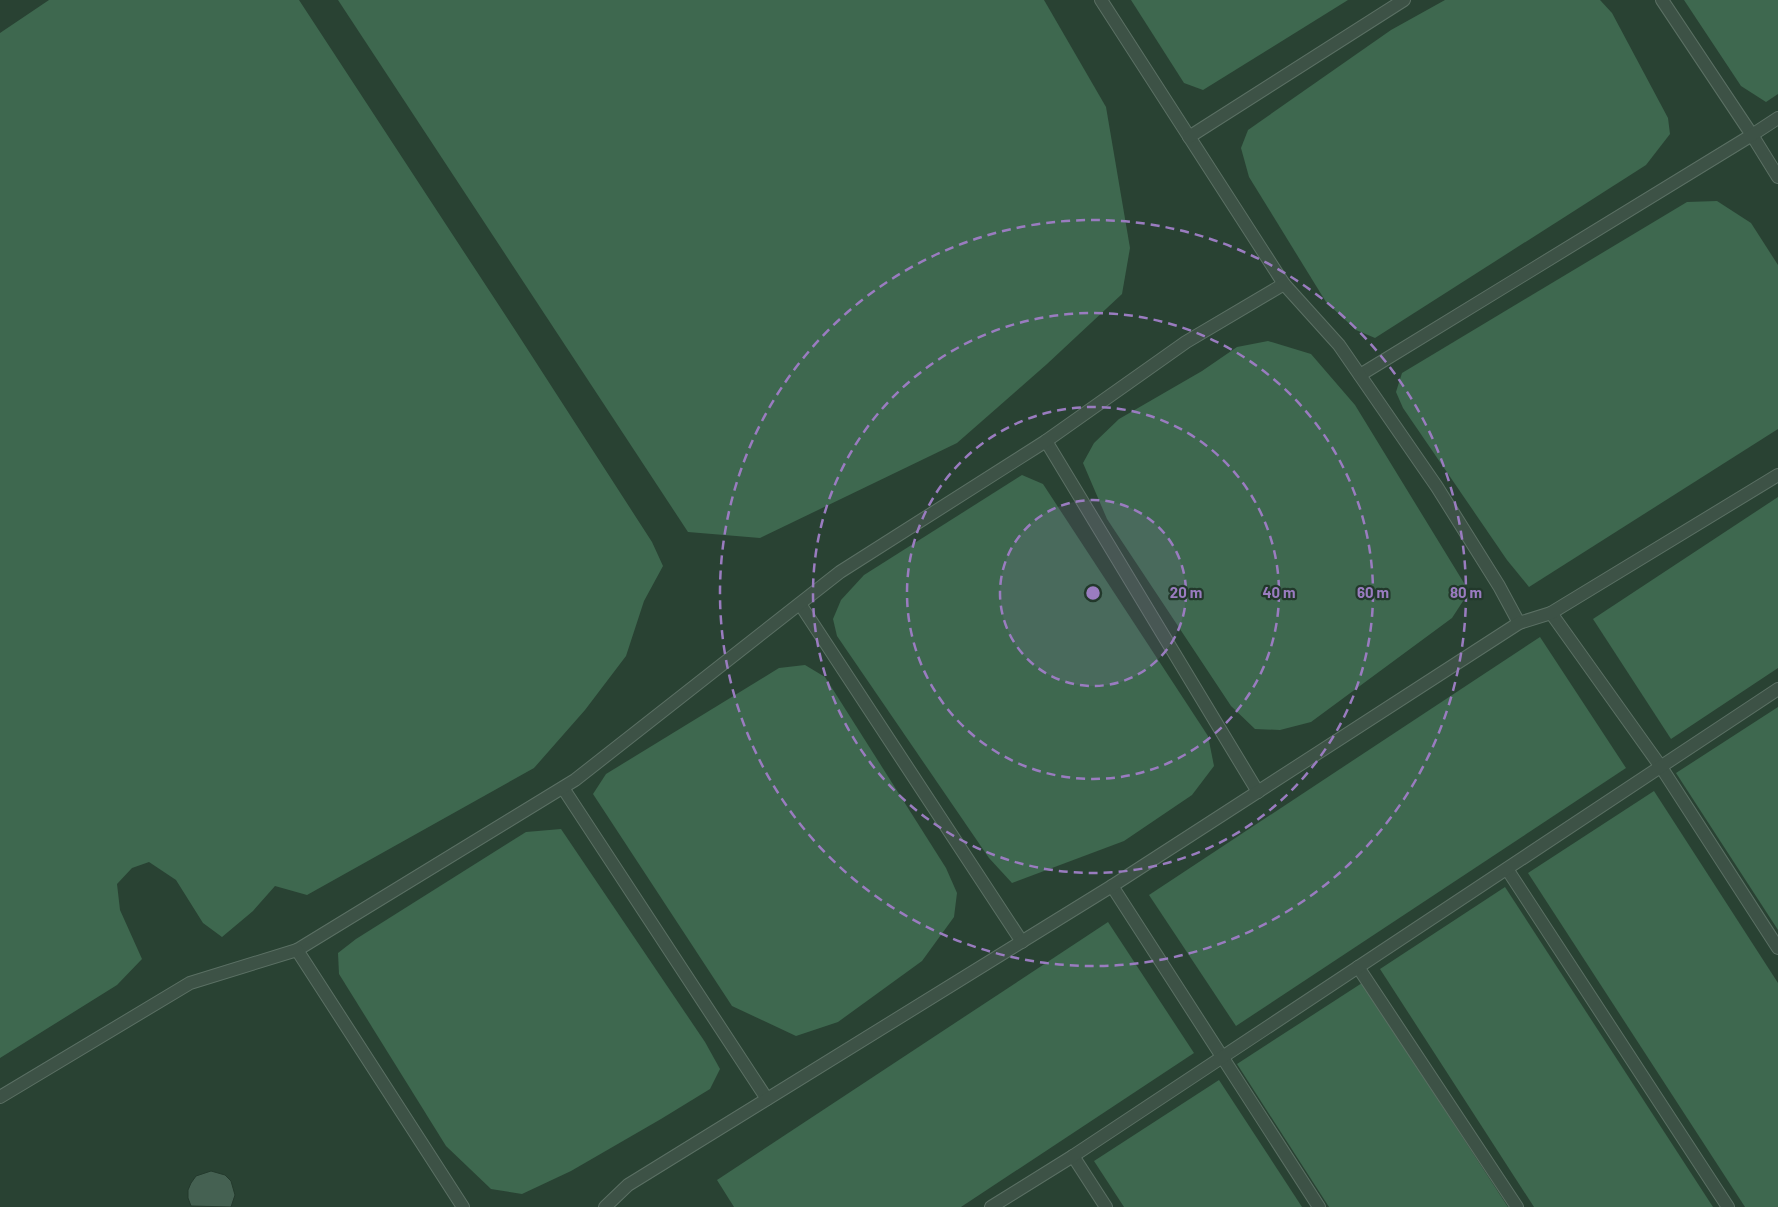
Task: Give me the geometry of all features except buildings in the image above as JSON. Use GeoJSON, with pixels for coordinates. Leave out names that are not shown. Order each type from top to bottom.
{"type":"FeatureCollection","features":[{"type":"Feature","properties":{"kind":"lane"},"geometry":{"type":"LineString","coordinates":[[1101,0],[1284,284],[1339,345],[1437,487],[1499,586],[1519,623]]}},
{"type":"Feature","properties":{"kind":"lane"},"geometry":{"type":"LineString","coordinates":[[1189,136],[1404,0]]}},
{"type":"Feature","properties":{"kind":"lane"},"geometry":{"type":"LineString","coordinates":[[1662,0],[1778,177]]}},
{"type":"Feature","properties":{"kind":"lane"},"geometry":{"type":"LineString","coordinates":[[1360,375],[1778,118]]}},
{"type":"Feature","properties":{"kind":"lane"},"geometry":{"type":"LineString","coordinates":[[0,1097],[190,982],[297,950],[563,788],[840,572],[1046,441],[1186,342],[1284,284]]}},
{"type":"Feature","properties":{"kind":"lane"},"geometry":{"type":"LineString","coordinates":[[1046,441],[1258,792]]}},
{"type":"Feature","properties":{"kind":"lane"},"geometry":{"type":"LineString","coordinates":[[605,1207],[628,1185],[1112,886],[1519,623],[1551,613],[1778,475]]}},
{"type":"Feature","properties":{"kind":"lane"},"geometry":{"type":"LineString","coordinates":[[800,604],[1022,942]]}},
{"type":"Feature","properties":{"kind":"lane"},"geometry":{"type":"LineString","coordinates":[[1551,613],[1661,767],[1778,948]]}},
{"type":"Feature","properties":{"kind":"lane"},"geometry":{"type":"LineString","coordinates":[[991,1207],[1073,1156],[1778,689]]}},
{"type":"Feature","properties":{"kind":"lane"},"geometry":{"type":"LineString","coordinates":[[563,788],[768,1099]]}},
{"type":"Feature","properties":{"kind":"lane"},"geometry":{"type":"LineString","coordinates":[[1507,868],[1728,1207]]}},
{"type":"Feature","properties":{"kind":"lane"},"geometry":{"type":"LineString","coordinates":[[1112,886],[1320,1207]]}},
{"type":"Feature","properties":{"kind":"lane"},"geometry":{"type":"LineString","coordinates":[[297,950],[464,1207]]}},
{"type":"Feature","properties":{"kind":"lane"},"geometry":{"type":"LineString","coordinates":[[1358,967],[1517,1207]]}},
{"type":"Feature","properties":{"kind":"lane"},"geometry":{"type":"LineString","coordinates":[[1073,1156],[1106,1207]]}},
{"type":"Feature","properties":{"kind":"shaded area"},"geometry":{"type":"Polygon","coordinates":[[[49,0],[299,0],[652,542],[663,566],[644,601],[626,656],[585,710],[534,768],[307,895],[275,886],[253,911],[222,937],[203,923],[176,880],[149,862],[132,868],[117,884],[120,910],[142,959],[117,985],[0,1058],[0,33],[49,0]]]}},
{"type":"Feature","properties":{"kind":"shaded area"},"geometry":{"type":"Polygon","coordinates":[[[338,0],[1044,0],[1106,107],[1130,248],[1122,294],[1047,364],[957,443],[760,538],[688,532],[338,0]]]}},
{"type":"Feature","properties":{"kind":"shaded area"},"geometry":{"type":"Polygon","coordinates":[[[1131,0],[1348,0],[1203,90],[1184,83],[1131,0]]]}},
{"type":"Feature","properties":{"kind":"shaded area"},"geometry":{"type":"Polygon","coordinates":[[[1445,0],[1600,0],[1612,13],[1668,118],[1670,134],[1646,165],[1375,338],[1356,330],[1326,302],[1249,177],[1241,148],[1248,130],[1391,30],[1445,0]]]}},
{"type":"Feature","properties":{"kind":"shaded area"},"geometry":{"type":"Polygon","coordinates":[[[1684,0],[1778,0],[1778,94],[1766,102],[1741,86],[1684,0]]]}},
{"type":"Feature","properties":{"kind":"shaded area"},"geometry":{"type":"Polygon","coordinates":[[[1717,201],[1751,223],[1778,265],[1778,429],[1529,587],[1507,560],[1403,408],[1396,392],[1402,373],[1687,202],[1717,201]]]}},
{"type":"Feature","properties":{"kind":"shaded area"},"geometry":{"type":"Polygon","coordinates":[[[1268,341],[1311,354],[1355,405],[1464,583],[1467,595],[1452,618],[1311,722],[1280,730],[1255,729],[1231,706],[1107,519],[1083,463],[1094,443],[1119,419],[1202,371],[1237,347],[1268,341]]]}},
{"type":"Feature","properties":{"kind":"shaded area"},"geometry":{"type":"Polygon","coordinates":[[[1022,475],[1043,484],[1208,736],[1214,766],[1192,795],[1124,841],[1012,883],[989,858],[837,636],[833,619],[841,600],[864,575],[1022,475]]]}},
{"type":"Feature","properties":{"kind":"shaded area"},"geometry":{"type":"Polygon","coordinates":[[[1778,497],[1778,668],[1671,739],[1593,619],[1778,497]]]}},
{"type":"Feature","properties":{"kind":"shaded area"},"geometry":{"type":"Polygon","coordinates":[[[1540,637],[1626,768],[1236,1026],[1149,895],[1540,637]]]}},
{"type":"Feature","properties":{"kind":"shaded area"},"geometry":{"type":"Polygon","coordinates":[[[805,665],[825,677],[946,868],[957,893],[954,917],[922,961],[838,1022],[796,1036],[732,1006],[593,794],[606,774],[779,668],[805,665]]]}},
{"type":"Feature","properties":{"kind":"shaded area"},"geometry":{"type":"Polygon","coordinates":[[[1778,707],[1778,930],[1676,773],[1778,707]]]}},
{"type":"Feature","properties":{"kind":"shaded area"},"geometry":{"type":"Polygon","coordinates":[[[1654,791],[1778,983],[1778,1207],[1745,1207],[1528,873],[1654,791]]]}},
{"type":"Feature","properties":{"kind":"shaded area"},"geometry":{"type":"Polygon","coordinates":[[[561,829],[705,1042],[720,1069],[710,1089],[571,1171],[522,1194],[491,1189],[446,1146],[339,974],[338,953],[356,939],[526,832],[561,829]]]}},
{"type":"Feature","properties":{"kind":"shaded area"},"geometry":{"type":"Polygon","coordinates":[[[1505,887],[1713,1207],[1534,1207],[1380,969],[1505,887]]]}},
{"type":"Feature","properties":{"kind":"shaded area"},"geometry":{"type":"Polygon","coordinates":[[[1108,922],[1194,1053],[961,1207],[734,1207],[717,1180],[1108,922]]]}},
{"type":"Feature","properties":{"kind":"shaded area"},"geometry":{"type":"Polygon","coordinates":[[[1362,983],[1508,1207],[1329,1207],[1237,1064],[1362,983]]]}},
{"type":"Feature","properties":{"kind":"shaded area"},"geometry":{"type":"Polygon","coordinates":[[[1219,1080],[1302,1207],[1124,1207],[1094,1161],[1219,1080]]]}}]}
